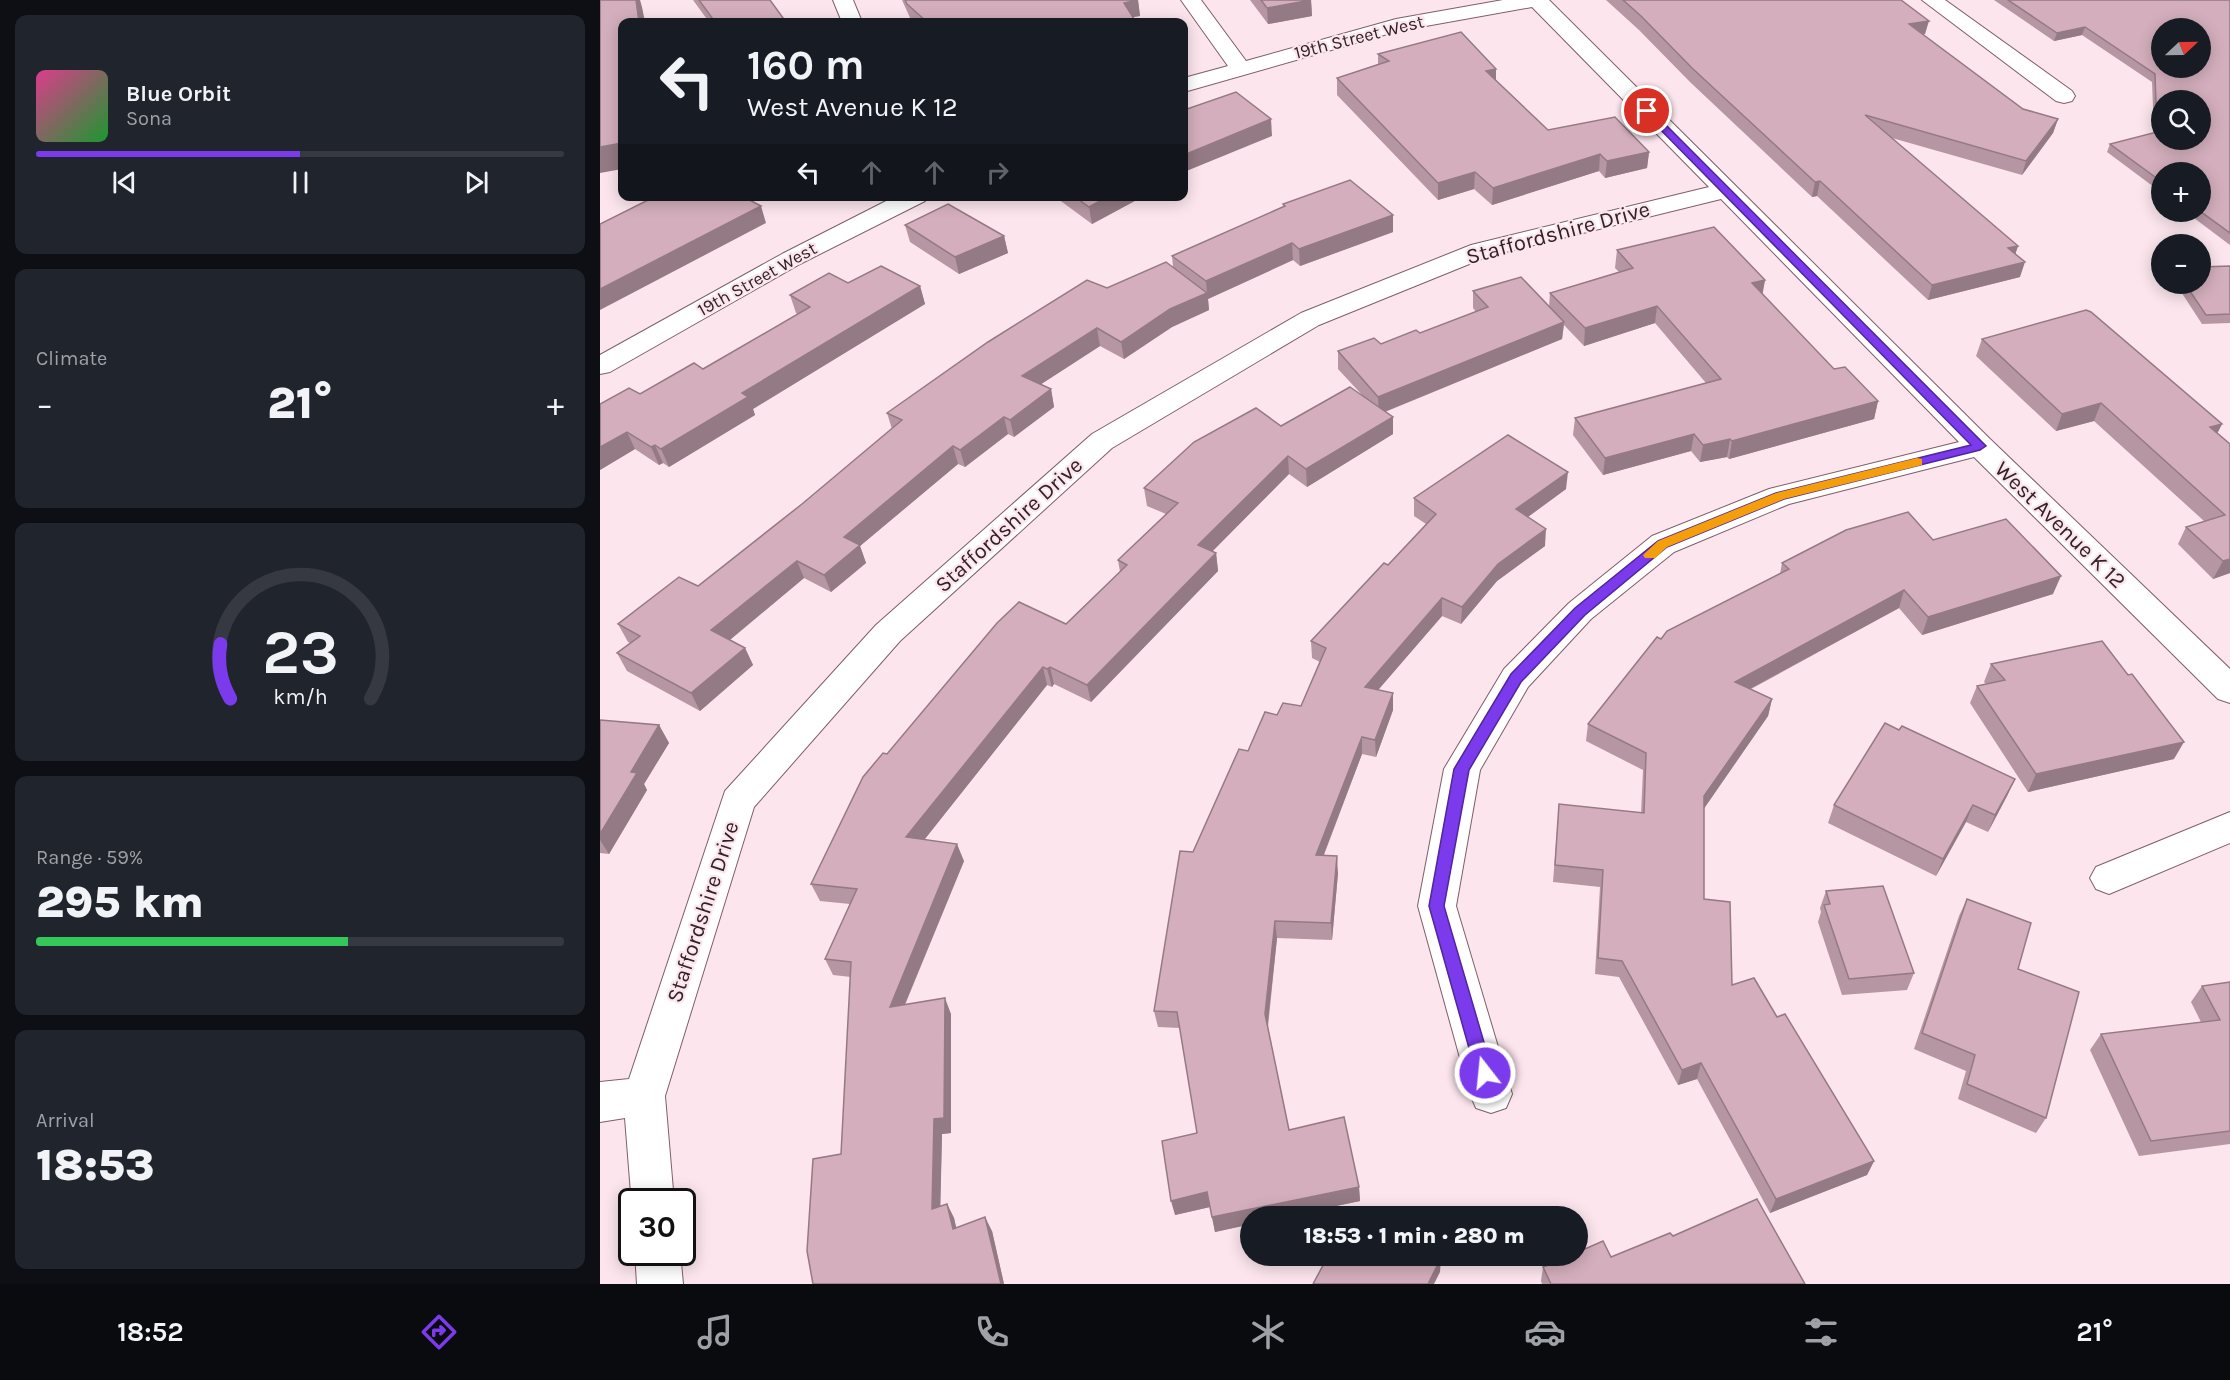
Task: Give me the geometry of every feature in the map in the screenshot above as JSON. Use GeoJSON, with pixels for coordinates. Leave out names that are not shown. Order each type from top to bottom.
{"type":"FeatureCollection","features":[{"type":"Feature","properties":{"kind":"street"},"geometry":{"type":"LineString","coordinates":[[843,0],[850,18]]}},
{"type":"Feature","properties":{"kind":"street"},"geometry":{"type":"LineString","coordinates":[[1191,0],[1240,68]]}},
{"type":"Feature","properties":{"kind":"street","name":"19th Street West"},"geometry":{"type":"LineString","coordinates":[[1188,84],[1396,25],[1537,0]]}},
{"type":"Feature","properties":{"kind":"street","name":"West Avenue K 12"},"geometry":{"type":"LineString","coordinates":[[1537,0],[1980,446],[2230,690]]}},
{"type":"Feature","properties":{"kind":"street"},"geometry":{"type":"LineString","coordinates":[[1932,0],[2064,96]]}},
{"type":"Feature","properties":{"kind":"street","name":"Staffordshire Drive"},"geometry":{"type":"LineString","coordinates":[[651,1188],[644,1096],[738,801],[888,633],[1102,441],[1310,319],[1480,250],[1725,190]]}},
{"type":"Feature","properties":{"kind":"street","name":"19th Street West"},"geometry":{"type":"LineString","coordinates":[[600,366],[791,258],[906,201]]}},
{"type":"Feature","properties":{"kind":"street"},"geometry":{"type":"LineString","coordinates":[[1491,1094],[1437,906],[1461,769],[1516,678],[1580,611],[1663,544],[1780,496],[1980,446]]}},
{"type":"Feature","properties":{"kind":"street"},"geometry":{"type":"LineString","coordinates":[[2109,878],[2230,827]]}},
{"type":"Feature","properties":{"kind":"street"},"geometry":{"type":"LineString","coordinates":[[600,1102],[644,1096]]}},
{"type":"Feature","properties":{"kind":"street"},"geometry":{"type":"LineString","coordinates":[[658,1266],[660,1284]]}},
{"type":"Feature","properties":{"kind":"building"},"geometry":{"type":"Polygon","coordinates":[[[600,0],[636,0],[638,18],[618,18],[618,144],[600,147],[600,0]]]}},
{"type":"Feature","properties":{"kind":"building"},"geometry":{"type":"Polygon","coordinates":[[[699,0],[770,0],[783,18],[712,18],[699,0]]]}},
{"type":"Feature","properties":{"kind":"building"},"geometry":{"type":"Polygon","coordinates":[[[905,0],[1138,0],[1124,3],[1133,18],[923,18],[905,0]]]}},
{"type":"Feature","properties":{"kind":"building"},"geometry":{"type":"Polygon","coordinates":[[[1261,0],[1311,0],[1267,8],[1261,0]]]}},
{"type":"Feature","properties":{"kind":"building"},"geometry":{"type":"Polygon","coordinates":[[[1623,0],[1901,0],[1929,21],[1909,24],[2023,109],[2058,119],[2026,161],[1865,115],[2018,246],[2008,248],[2025,262],[1932,285],[1820,181],[1815,182],[1692,68],[1623,0]]]}},
{"type":"Feature","properties":{"kind":"building"},"geometry":{"type":"Polygon","coordinates":[[[2008,0],[2230,0],[2230,233],[2211,219],[2211,162],[2151,162],[2151,174],[2110,144],[2151,134],[2151,150],[2211,150],[2211,90],[2156,90],[2155,78],[2211,78],[2211,18],[2151,18],[2151,71],[2085,27],[2057,33],[2008,0]]]}},
{"type":"Feature","properties":{"kind":"building"},"geometry":{"type":"Polygon","coordinates":[[[1461,32],[1496,69],[1486,71],[1548,130],[1615,117],[1649,152],[1607,161],[1600,154],[1493,188],[1475,172],[1438,183],[1337,78],[1389,61],[1378,54],[1461,32]]]}},
{"type":"Feature","properties":{"kind":"building"},"geometry":{"type":"Polygon","coordinates":[[[1236,92],[1271,119],[1188,153],[1188,109],[1236,92]]]}},
{"type":"Feature","properties":{"kind":"building"},"geometry":{"type":"Polygon","coordinates":[[[1350,180],[1393,215],[1299,249],[1292,243],[1206,281],[1172,256],[1285,206],[1283,204],[1350,180]]]}},
{"type":"Feature","properties":{"kind":"building"},"geometry":{"type":"Polygon","coordinates":[[[646,201],[752,201],[761,206],[600,289],[600,224],[646,201]]]}},
{"type":"Feature","properties":{"kind":"building"},"geometry":{"type":"Polygon","coordinates":[[[1081,201],[1100,201],[1089,207],[1081,201]]]}},
{"type":"Feature","properties":{"kind":"building"},"geometry":{"type":"Polygon","coordinates":[[[948,204],[1004,236],[955,257],[905,225],[948,204]]]}},
{"type":"Feature","properties":{"kind":"building"},"geometry":{"type":"Polygon","coordinates":[[[1714,227],[1765,280],[1752,283],[1834,369],[1845,367],[1878,401],[1732,441],[1730,439],[1703,445],[1694,434],[1605,458],[1575,418],[1721,379],[1657,306],[1585,328],[1550,293],[1633,268],[1617,250],[1714,227]]]}},
{"type":"Feature","properties":{"kind":"building"},"geometry":{"type":"Polygon","coordinates":[[[1166,262],[1207,293],[1170,309],[1121,342],[1097,328],[1022,376],[1051,389],[1010,420],[1004,417],[960,450],[953,446],[844,537],[860,545],[824,575],[797,561],[711,630],[745,648],[691,693],[617,653],[640,636],[618,624],[679,577],[698,586],[802,504],[902,420],[887,413],[988,342],[1087,280],[1107,288],[1166,262]]]}},
{"type":"Feature","properties":{"kind":"building"},"geometry":{"type":"Polygon","coordinates":[[[881,266],[920,286],[742,393],[748,397],[661,449],[655,445],[651,447],[627,432],[600,447],[600,404],[629,388],[640,394],[694,363],[703,369],[810,307],[790,295],[829,273],[848,283],[881,266]]]}},
{"type":"Feature","properties":{"kind":"building"},"geometry":{"type":"Polygon","coordinates":[[[2230,266],[2230,314],[2206,315],[2192,294],[2211,294],[2211,267],[2230,266]]]}},
{"type":"Feature","properties":{"kind":"building"},"geometry":{"type":"Polygon","coordinates":[[[1521,277],[1564,322],[1378,397],[1338,351],[1374,338],[1381,344],[1416,330],[1420,333],[1488,307],[1473,291],[1521,277]]]}},
{"type":"Feature","properties":{"kind":"building"},"geometry":{"type":"Polygon","coordinates":[[[2086,310],[2222,424],[2210,427],[2230,444],[2230,559],[2223,561],[2186,527],[2225,515],[2101,403],[2062,414],[1982,339],[2086,310]]]}},
{"type":"Feature","properties":{"kind":"building"},"geometry":{"type":"Polygon","coordinates":[[[1350,387],[1393,417],[1306,469],[1288,456],[1198,545],[1216,553],[1087,685],[1050,667],[1047,669],[1043,667],[906,837],[957,844],[890,1007],[945,998],[944,1118],[934,1119],[932,1209],[947,1204],[953,1229],[985,1217],[1001,1284],[813,1284],[807,1251],[813,1159],[841,1154],[851,962],[825,959],[857,889],[811,884],[863,777],[883,753],[887,754],[997,623],[1019,602],[1066,624],[1127,565],[1118,560],[1178,503],[1144,488],[1194,442],[1256,408],[1281,426],[1350,387]]]}},
{"type":"Feature","properties":{"kind":"building"},"geometry":{"type":"Polygon","coordinates":[[[1508,435],[1568,472],[1516,509],[1546,529],[1498,564],[1462,607],[1442,598],[1365,687],[1393,693],[1375,740],[1362,737],[1316,855],[1337,856],[1331,923],[1275,921],[1265,1014],[1289,1130],[1344,1117],[1359,1187],[1266,1206],[1240,1206],[1240,1211],[1212,1217],[1207,1192],[1171,1201],[1162,1141],[1197,1133],[1177,1012],[1154,1011],[1180,851],[1193,852],[1239,749],[1248,751],[1265,712],[1277,715],[1283,703],[1301,706],[1326,648],[1311,641],[1384,563],[1388,565],[1436,514],[1414,498],[1508,435]]]}},
{"type":"Feature","properties":{"kind":"building"},"geometry":{"type":"Polygon","coordinates":[[[1908,512],[1933,540],[2006,519],[2061,576],[1928,617],[1904,590],[1735,682],[1772,699],[1704,796],[1704,899],[1730,902],[1732,985],[1754,978],[1777,1017],[1785,1014],[1874,1161],[1776,1199],[1701,1063],[1682,1070],[1622,961],[1598,958],[1603,870],[1555,865],[1559,804],[1644,813],[1646,753],[1588,724],[1657,637],[1661,639],[1667,631],[1789,569],[1782,563],[1846,530],[1908,512]]]}},
{"type":"Feature","properties":{"kind":"building"},"geometry":{"type":"Polygon","coordinates":[[[2102,641],[2128,675],[2132,674],[2184,742],[2036,774],[1977,686],[2005,680],[1991,664],[2102,641]]]}},
{"type":"Feature","properties":{"kind":"building"},"geometry":{"type":"Polygon","coordinates":[[[600,720],[659,725],[631,772],[637,773],[600,834],[600,720]]]}},
{"type":"Feature","properties":{"kind":"building"},"geometry":{"type":"Polygon","coordinates":[[[1885,723],[1899,730],[1902,726],[2015,779],[1995,815],[1973,805],[1943,859],[1834,805],[1885,723]]]}},
{"type":"Feature","properties":{"kind":"building"},"geometry":{"type":"Polygon","coordinates":[[[1883,886],[1914,973],[1849,979],[1824,905],[1830,904],[1826,891],[1883,886]]]}},
{"type":"Feature","properties":{"kind":"building"},"geometry":{"type":"Polygon","coordinates":[[[1967,899],[2031,923],[2018,969],[2079,992],[2046,1118],[1967,1084],[1975,1055],[1922,1033],[1967,899]]]}},
{"type":"Feature","properties":{"kind":"building"},"geometry":{"type":"Polygon","coordinates":[[[2230,982],[2230,1131],[2151,1141],[2101,1034],[2220,1020],[2202,986],[2230,982]]]}},
{"type":"Feature","properties":{"kind":"building"},"geometry":{"type":"Polygon","coordinates":[[[1757,1199],[1805,1284],[1551,1284],[1543,1267],[1588,1266],[1588,1248],[1603,1241],[1611,1257],[1670,1233],[1673,1236],[1757,1199]]]}},
{"type":"Feature","properties":{"kind":"building"},"geometry":{"type":"Polygon","coordinates":[[[1323,1266],[1437,1266],[1428,1284],[1313,1284],[1323,1266]]]}},
{"type":"Feature","properties":{"kind":"slow traffic"},"geometry":{"type":"LineString","coordinates":[[1650,555],[1663,544],[1780,496],[1917,462]]}},
{"type":"Feature","properties":{"kind":"route"},"geometry":{"type":"LineString","coordinates":[[1485,1073],[1437,906],[1461,769],[1516,678],[1580,611],[1663,544],[1780,496],[1980,446],[1647,111]]}}]}
